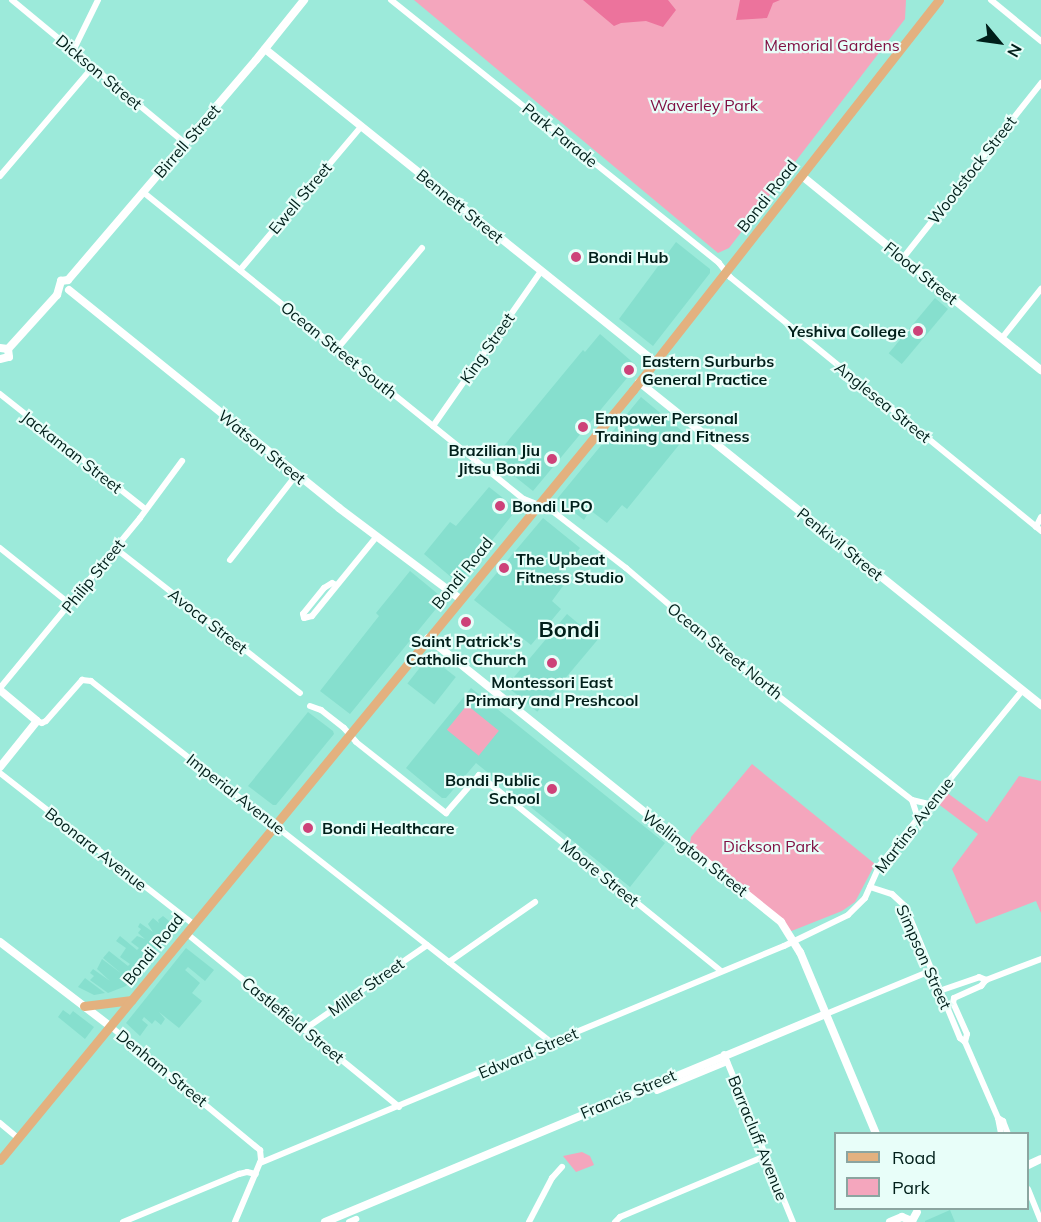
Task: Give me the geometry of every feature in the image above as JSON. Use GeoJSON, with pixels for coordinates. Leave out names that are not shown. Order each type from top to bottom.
{"type":"FeatureCollection","features":[{"type":"Feature","properties":{"kind":"main road","name":"Birrell Street"},"geometry":{"type":"LineString","coordinates":[[0,359],[9,357],[4,348],[65,286],[304,0]]}},
{"type":"Feature","properties":{"kind":"main road","name":"Bondi Road"},"geometry":{"type":"LineString","coordinates":[[0,1160],[639,382],[939,0]]}},
{"type":"Feature","properties":{"kind":"main road","name":"Bennett Street"},"geometry":{"type":"LineString","coordinates":[[265,49],[655,362]]}},
{"type":"Feature","properties":{"kind":"main road","name":"Penkivil Street"},"geometry":{"type":"LineString","coordinates":[[639,382],[1041,705]]}},
{"type":"Feature","properties":{"kind":"main road"},"geometry":{"type":"LineString","coordinates":[[84,1006],[132,1000]]}},
{"type":"Feature","properties":{"kind":"street","name":"Dickson Street"},"geometry":{"type":"LineString","coordinates":[[12,0],[92,68],[185,142]]}},
{"type":"Feature","properties":{"kind":"street"},"geometry":{"type":"LineString","coordinates":[[73,51],[98,0]]}},
{"type":"Feature","properties":{"kind":"street","name":"Park Parade"},"geometry":{"type":"LineString","coordinates":[[391,0],[719,263],[726,272]]}},
{"type":"Feature","properties":{"kind":"street"},"geometry":{"type":"LineString","coordinates":[[992,0],[1041,41]]}},
{"type":"Feature","properties":{"kind":"street"},"geometry":{"type":"LineString","coordinates":[[0,176],[92,68]]}},
{"type":"Feature","properties":{"kind":"street","name":"Woodstock Street"},"geometry":{"type":"LineString","coordinates":[[903,258],[1041,83]]}},
{"type":"Feature","properties":{"kind":"street","name":"Ewell Street"},"geometry":{"type":"LineString","coordinates":[[240,270],[361,127]]}},
{"type":"Feature","properties":{"kind":"street","name":"Flood Street"},"geometry":{"type":"LineString","coordinates":[[801,176],[1041,370]]}},
{"type":"Feature","properties":{"kind":"street","name":"Ocean Street South"},"geometry":{"type":"LineString","coordinates":[[143,192],[524,499],[538,504]]}},
{"type":"Feature","properties":{"kind":"street"},"geometry":{"type":"LineString","coordinates":[[337,349],[422,248]]}},
{"type":"Feature","properties":{"kind":"street","name":"King Street"},"geometry":{"type":"LineString","coordinates":[[433,426],[541,271]]}},
{"type":"Feature","properties":{"kind":"street","name":"Anglesea Street"},"geometry":{"type":"LineString","coordinates":[[726,272],[1039,529]]}},
{"type":"Feature","properties":{"kind":"street","name":"Watson Street"},"geometry":{"type":"LineString","coordinates":[[65,286],[297,474],[460,599]]}},
{"type":"Feature","properties":{"kind":"street"},"geometry":{"type":"LineString","coordinates":[[1002,338],[1041,289]]}},
{"type":"Feature","properties":{"kind":"street","name":"Jackaman Street"},"geometry":{"type":"LineString","coordinates":[[0,394],[145,509]]}},
{"type":"Feature","properties":{"kind":"street","name":"Philip Street"},"geometry":{"type":"LineString","coordinates":[[0,689],[116,549],[182,461]]}},
{"type":"Feature","properties":{"kind":"street"},"geometry":{"type":"LineString","coordinates":[[230,560],[297,474]]}},
{"type":"Feature","properties":{"kind":"street","name":"Ocean Street North"},"geometry":{"type":"LineString","coordinates":[[538,504],[551,510],[626,568],[759,681],[912,800],[930,804]]}},
{"type":"Feature","properties":{"kind":"street"},"geometry":{"type":"LineString","coordinates":[[1039,529],[1041,517]]}},
{"type":"Feature","properties":{"kind":"street"},"geometry":{"type":"LineString","coordinates":[[336,585],[332,583],[324,588],[303,614],[304,618],[312,616],[377,536]]}},
{"type":"Feature","properties":{"kind":"street"},"geometry":{"type":"LineString","coordinates":[[0,548],[70,604]]}},
{"type":"Feature","properties":{"kind":"street","name":"Avoca Street"},"geometry":{"type":"LineString","coordinates":[[116,549],[300,693]]}},
{"type":"Feature","properties":{"kind":"street","name":"Wellington Street"},"geometry":{"type":"LineString","coordinates":[[428,638],[629,802],[770,911],[794,940],[875,1132]]}},
{"type":"Feature","properties":{"kind":"street","name":"Imperial Avenue"},"geometry":{"type":"LineString","coordinates":[[37,721],[42,723],[46,721],[80,682],[88,680],[552,1043]]}},
{"type":"Feature","properties":{"kind":"street"},"geometry":{"type":"LineString","coordinates":[[0,689],[37,721],[0,767]]}},
{"type":"Feature","properties":{"kind":"street","name":"Martins Avenue"},"geometry":{"type":"LineString","coordinates":[[794,940],[848,915],[862,902],[880,865],[1022,691]]}},
{"type":"Feature","properties":{"kind":"street"},"geometry":{"type":"LineString","coordinates":[[310,706],[321,710],[349,734]]}},
{"type":"Feature","properties":{"kind":"street","name":"Moore Street"},"geometry":{"type":"LineString","coordinates":[[349,734],[446,813],[479,775],[721,971]]}},
{"type":"Feature","properties":{"kind":"street","name":"Boonara Avenue"},"geometry":{"type":"LineString","coordinates":[[0,773],[193,924]]}},
{"type":"Feature","properties":{"kind":"street"},"geometry":{"type":"LineString","coordinates":[[912,800],[918,818]]}},
{"type":"Feature","properties":{"kind":"street","name":"Simpson Street"},"geometry":{"type":"LineString","coordinates":[[870,887],[892,894],[905,906],[942,990],[960,1038],[965,1042],[998,1118],[1001,1132]]}},
{"type":"Feature","properties":{"kind":"street"},"geometry":{"type":"LineString","coordinates":[[449,962],[535,902]]}},
{"type":"Feature","properties":{"kind":"street","name":"Castlefield Street"},"geometry":{"type":"LineString","coordinates":[[186,933],[399,1107]]}},
{"type":"Feature","properties":{"kind":"street","name":"Edward Street"},"geometry":{"type":"LineString","coordinates":[[260,1163],[399,1107],[794,940]]}},
{"type":"Feature","properties":{"kind":"street","name":"Denham Street"},"geometry":{"type":"LineString","coordinates":[[0,942],[110,1026],[255,1145],[262,1155],[260,1163]]}},
{"type":"Feature","properties":{"kind":"street","name":"Miller Street"},"geometry":{"type":"LineString","coordinates":[[305,1029],[427,945]]}},
{"type":"Feature","properties":{"kind":"street"},"geometry":{"type":"LineString","coordinates":[[942,990],[979,977],[986,980],[1041,959]]}},
{"type":"Feature","properties":{"kind":"street","name":"Francis Street"},"geometry":{"type":"LineString","coordinates":[[325,1222],[726,1058],[933,970]]}},
{"type":"Feature","properties":{"kind":"street","name":"Simpson Street"},"geometry":{"type":"LineString","coordinates":[[965,1042],[967,1034],[954,1000],[981,986],[986,980]]}},
{"type":"Feature","properties":{"kind":"street","name":"Francis Street"},"geometry":{"type":"LineString","coordinates":[[657,1091],[726,1058]]}},
{"type":"Feature","properties":{"kind":"street","name":"Barracluff Avenue"},"geometry":{"type":"LineString","coordinates":[[726,1058],[793,1222]]}},
{"type":"Feature","properties":{"kind":"street","name":"Simpson Street"},"geometry":{"type":"LineString","coordinates":[[998,1118],[1003,1120],[1007,1132]]}},
{"type":"Feature","properties":{"kind":"street"},"geometry":{"type":"LineString","coordinates":[[0,1123],[18,1138]]}},
{"type":"Feature","properties":{"kind":"street"},"geometry":{"type":"LineString","coordinates":[[615,1222],[620,1217],[765,1156]]}},
{"type":"Feature","properties":{"kind":"street"},"geometry":{"type":"LineString","coordinates":[[235,1222],[260,1163]]}},
{"type":"Feature","properties":{"kind":"street"},"geometry":{"type":"LineString","coordinates":[[529,1222],[552,1178],[562,1167]]}},
{"type":"Feature","properties":{"kind":"street"},"geometry":{"type":"LineString","coordinates":[[123,1222],[239,1174],[255,1174]]}},
{"type":"Feature","properties":{"kind":"street"},"geometry":{"type":"LineString","coordinates":[[1029,1192],[1041,1222]]}},
{"type":"Feature","properties":{"kind":"street"},"geometry":{"type":"LineString","coordinates":[[890,1222],[903,1213],[912,1221],[918,1210]]}},
{"type":"Feature","properties":{"kind":"street"},"geometry":{"type":"LineString","coordinates":[[349,1222],[356,1219]]}},
{"type":"Feature","properties":{"kind":"shaded area"},"geometry":{"type":"Polygon","coordinates":[[[583,0],[668,0],[676,10],[663,27],[646,21],[621,23],[614,26],[583,0]]]}},
{"type":"Feature","properties":{"kind":"shaded area"},"geometry":{"type":"Polygon","coordinates":[[[740,0],[780,0],[773,3],[767,18],[736,20],[740,0]]]}},
{"type":"Feature","properties":{"kind":"shaded area"},"geometry":{"type":"Polygon","coordinates":[[[676,242],[710,269],[710,273],[653,346],[619,319],[676,242]]]}},
{"type":"Feature","properties":{"kind":"shaded area","name":"Yeshiva College"},"geometry":{"type":"Polygon","coordinates":[[[935,298],[948,309],[902,364],[889,353],[935,298]]]}},
{"type":"Feature","properties":{"kind":"shaded area"},"geometry":{"type":"Polygon","coordinates":[[[600,334],[637,366],[533,491],[493,459],[583,350],[585,352],[600,334]]]}},
{"type":"Feature","properties":{"kind":"shaded area"},"geometry":{"type":"Polygon","coordinates":[[[641,397],[687,435],[627,509],[622,505],[607,523],[590,510],[584,520],[557,499],[641,397]]]}},
{"type":"Feature","properties":{"kind":"shaded area"},"geometry":{"type":"Polygon","coordinates":[[[489,487],[517,509],[458,583],[424,554],[450,522],[456,526],[489,487]]]}},
{"type":"Feature","properties":{"kind":"shaded area"},"geometry":{"type":"Polygon","coordinates":[[[543,518],[580,548],[555,579],[563,586],[552,601],[561,609],[531,645],[474,600],[543,518]]]}},
{"type":"Feature","properties":{"kind":"shaded area"},"geometry":{"type":"Polygon","coordinates":[[[410,571],[444,599],[350,714],[320,691],[379,616],[376,613],[410,571]]]}},
{"type":"Feature","properties":{"kind":"shaded area","name":"Montessori East Primary and Preshcool"},"geometry":{"type":"Polygon","coordinates":[[[567,614],[598,640],[537,712],[507,686],[567,614]]]}},
{"type":"Feature","properties":{"kind":"shaded area"},"geometry":{"type":"Polygon","coordinates":[[[429,656],[456,677],[434,705],[407,684],[429,656]]]}},
{"type":"Feature","properties":{"kind":"shaded area","name":"Bondi Public School"},"geometry":{"type":"Polygon","coordinates":[[[471,688],[665,843],[630,887],[476,763],[446,798],[442,798],[406,768],[471,688]]]}},
{"type":"Feature","properties":{"kind":"shaded area"},"geometry":{"type":"Polygon","coordinates":[[[308,712],[334,734],[276,805],[273,805],[248,786],[308,712]]]}},
{"type":"Feature","properties":{"kind":"shaded area"},"geometry":{"type":"Polygon","coordinates":[[[163,916],[174,925],[126,986],[108,993],[90,980],[94,976],[90,973],[93,969],[110,981],[97,969],[102,959],[122,974],[103,958],[109,951],[128,966],[130,964],[120,957],[126,948],[116,941],[120,936],[137,950],[139,948],[131,942],[137,936],[145,939],[138,933],[141,929],[138,927],[140,923],[153,932],[148,924],[153,918],[159,923],[158,920],[163,916]]]}},
{"type":"Feature","properties":{"kind":"shaded area"},"geometry":{"type":"Polygon","coordinates":[[[186,948],[214,970],[205,981],[188,967],[185,970],[200,983],[192,993],[202,1001],[179,1028],[159,1012],[165,1019],[161,1025],[155,1020],[152,1024],[144,1017],[142,1020],[148,1025],[140,1036],[126,1023],[186,948]]]}},
{"type":"Feature","properties":{"kind":"shaded area"},"geometry":{"type":"Polygon","coordinates":[[[85,978],[105,993],[94,995],[78,987],[85,978]]]}},
{"type":"Feature","properties":{"kind":"shaded area"},"geometry":{"type":"Polygon","coordinates":[[[63,1010],[70,1015],[73,1011],[94,1027],[85,1039],[58,1017],[63,1010]]]}},
{"type":"Feature","properties":{"kind":"shaded area"},"geometry":{"type":"Polygon","coordinates":[[[950,1210],[955,1222],[925,1222],[925,1221],[950,1210]]]}},
{"type":"Feature","properties":{"kind":"green space","name":"Waverley Park"},"geometry":{"type":"Polygon","coordinates":[[[414,0],[906,0],[905,19],[729,248],[718,253],[414,0]]]}},
{"type":"Feature","properties":{"kind":"green space"},"geometry":{"type":"Polygon","coordinates":[[[467,705],[499,731],[479,756],[447,730],[467,705]]]}},
{"type":"Feature","properties":{"kind":"green space","name":"Dickson Park"},"geometry":{"type":"Polygon","coordinates":[[[752,764],[875,864],[855,902],[842,911],[789,932],[689,849],[691,837],[752,764]]]}},
{"type":"Feature","properties":{"kind":"green space"},"geometry":{"type":"Polygon","coordinates":[[[1019,776],[1041,781],[1041,913],[1036,901],[976,924],[952,869],[978,834],[937,803],[946,792],[987,822],[1019,776]]]}},
{"type":"Feature","properties":{"kind":"green space"},"geometry":{"type":"Polygon","coordinates":[[[582,1152],[590,1156],[594,1165],[576,1172],[563,1156],[582,1152]]]}},
{"type":"Feature","properties":{"kind":"place","name":"Bondi Hub"},"geometry":{"type":"Point","coordinates":[576,257]}},
{"type":"Feature","properties":{"kind":"place","name":"Yeshiva College"},"geometry":{"type":"Point","coordinates":[918,331]}},
{"type":"Feature","properties":{"kind":"place","name":"Eastern Surburbs General Practice"},"geometry":{"type":"Point","coordinates":[629,370]}},
{"type":"Feature","properties":{"kind":"place","name":"Empower Personal Training and Fitness"},"geometry":{"type":"Point","coordinates":[583,427]}},
{"type":"Feature","properties":{"kind":"place","name":"Brazilian Jiu Jitsu Bondi"},"geometry":{"type":"Point","coordinates":[552,459]}},
{"type":"Feature","properties":{"kind":"place","name":"Bondi LPO"},"geometry":{"type":"Point","coordinates":[500,506]}},
{"type":"Feature","properties":{"kind":"place","name":"The Upbeat Fitness Studio"},"geometry":{"type":"Point","coordinates":[504,568]}},
{"type":"Feature","properties":{"kind":"place","name":"Saint Patrick's Catholic Church"},"geometry":{"type":"Point","coordinates":[466,622]}},
{"type":"Feature","properties":{"kind":"place","name":"Montessori East Primary and Preshcool"},"geometry":{"type":"Point","coordinates":[552,663]}},
{"type":"Feature","properties":{"kind":"place","name":"Bondi Public School"},"geometry":{"type":"Point","coordinates":[552,789]}},
{"type":"Feature","properties":{"kind":"place","name":"Bondi Healthcare"},"geometry":{"type":"Point","coordinates":[308,828]}},
{"type":"Feature","properties":{"kind":"district","name":"Bondi"},"geometry":{"type":"Point","coordinates":[569,630]}},
{"type":"Feature","properties":{"kind":"park label","name":"Memorial Gardens"},"geometry":{"type":"Point","coordinates":[832,45]}}]}
